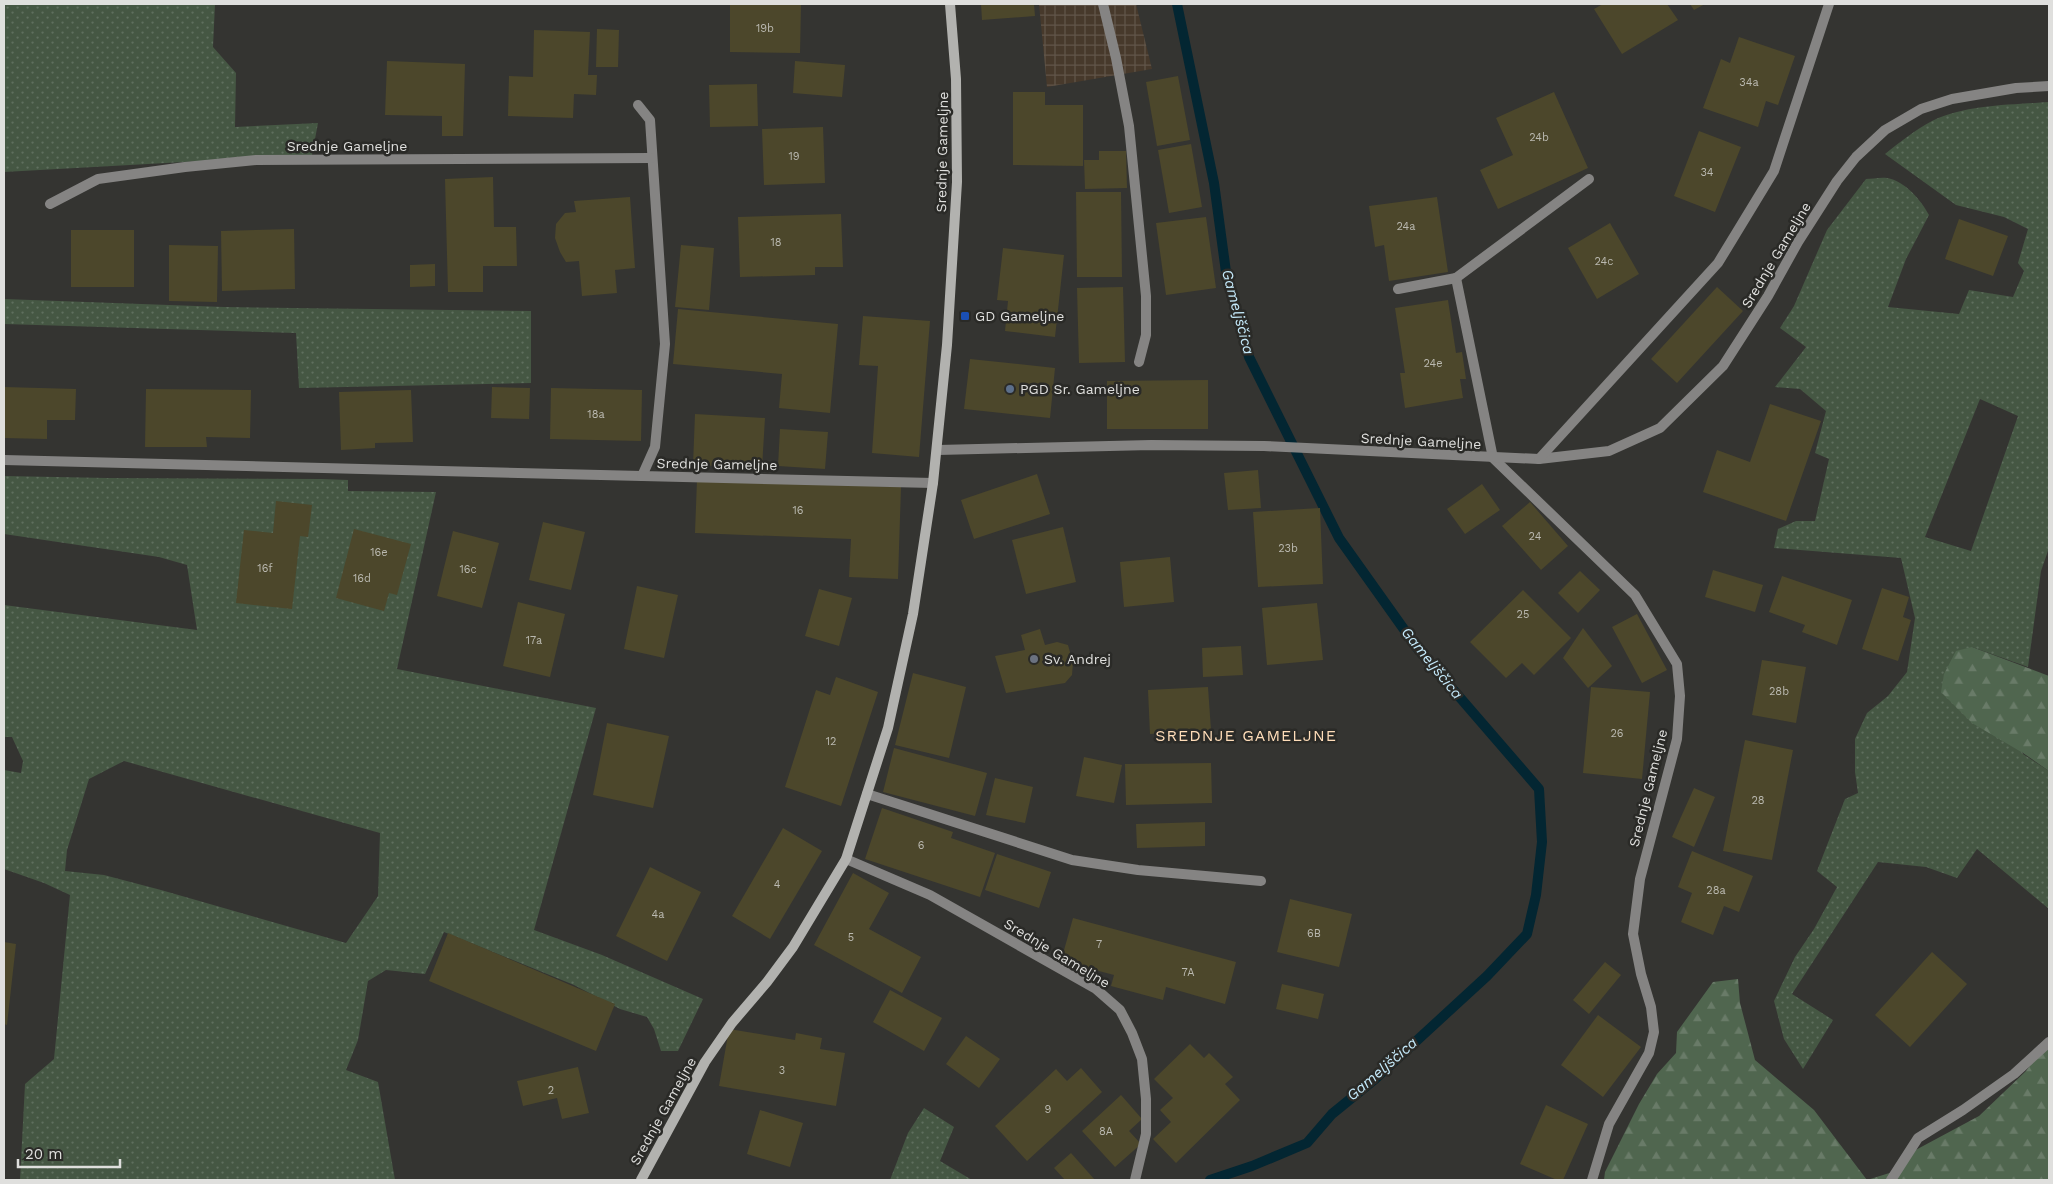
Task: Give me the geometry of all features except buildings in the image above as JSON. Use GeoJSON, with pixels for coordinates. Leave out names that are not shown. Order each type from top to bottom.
{"type":"FeatureCollection","features":[{"type":"Feature","properties":{"kind":"street","name":"Srednje Gameljne"},"geometry":{"type":"LineString","coordinates":[[640,1180],[705,1062],[732,1023],[767,982],[793,947],[846,858],[888,728],[913,614],[938,450],[957,182],[956,79],[950,4]]}},
{"type":"Feature","properties":{"kind":"street"},"geometry":{"type":"LineString","coordinates":[[1103,4],[1129,126],[1146,296],[1146,335],[1139,362]]}},
{"type":"Feature","properties":{"kind":"street"},"geometry":{"type":"LineString","coordinates":[[1539,459],[1718,263],[1774,170],[1829,4]]}},
{"type":"Feature","properties":{"kind":"street","name":"Srednje Gameljne"},"geometry":{"type":"LineString","coordinates":[[938,450],[1151,445],[1264,446],[1539,459],[1609,451],[1660,428],[1723,366],[1768,296],[1798,242],[1837,181],[1856,157],[1884,130],[1921,109],[1952,99],[2016,88],[2049,86]]}},
{"type":"Feature","properties":{"kind":"street","name":"Srednje Gameljne"},"geometry":{"type":"LineString","coordinates":[[638,105],[650,120],[665,344],[655,447],[642,476],[933,482]]}},
{"type":"Feature","properties":{"kind":"street","name":"Srednje Gameljne"},"geometry":{"type":"LineString","coordinates":[[50,204],[98,180],[185,167],[256,160],[652,158]]}},
{"type":"Feature","properties":{"kind":"street"},"geometry":{"type":"LineString","coordinates":[[1398,289],[1456,278],[1589,179]]}},
{"type":"Feature","properties":{"kind":"street","name":"Srednje Gameljne"},"geometry":{"type":"LineString","coordinates":[[1456,278],[1493,458],[1635,595],[1677,664],[1680,696],[1677,739],[1640,878],[1632,934],[1651,1007],[1654,1032],[1649,1053],[1609,1124],[1592,1180]]}},
{"type":"Feature","properties":{"kind":"street"},"geometry":{"type":"LineString","coordinates":[[4,460],[642,476]]}},
{"type":"Feature","properties":{"kind":"street"},"geometry":{"type":"LineString","coordinates":[[867,794],[1072,860],[1138,870],[1261,881]]}},
{"type":"Feature","properties":{"kind":"street","name":"Srednje Gameljne"},"geometry":{"type":"LineString","coordinates":[[846,858],[930,895],[1096,989],[1120,1010],[1132,1033],[1142,1059],[1146,1098],[1146,1134],[1135,1180]]}},
{"type":"Feature","properties":{"kind":"street"},"geometry":{"type":"LineString","coordinates":[[1891,1180],[1918,1138],[1963,1110],[2014,1074],[2049,1042]]}},
{"type":"Feature","properties":{"kind":"shaded area"},"geometry":{"type":"Polygon","coordinates":[[[1039,4],[1136,4],[1152,69],[1047,87],[1039,4]]]}},
{"type":"Feature","properties":{"kind":"green space"},"geometry":{"type":"Polygon","coordinates":[[[215,4],[213,47],[236,73],[235,127],[318,123],[312,155],[4,172],[4,5],[215,4]]]}},
{"type":"Feature","properties":{"kind":"green space"},"geometry":{"type":"Polygon","coordinates":[[[2049,102],[2049,548],[2041,571],[2028,667],[1972,647],[2023,754],[2049,771],[2049,909],[1977,849],[1957,878],[1926,867],[1878,862],[1792,994],[1833,1020],[1803,1069],[1784,1039],[1774,1001],[1795,957],[1814,929],[1837,887],[1817,871],[1845,799],[1858,793],[1855,772],[1855,739],[1867,713],[1888,696],[1907,672],[1915,618],[1901,558],[1774,548],[1778,529],[1796,521],[1815,521],[1829,459],[1815,453],[1826,411],[1800,389],[1775,387],[1806,347],[1780,328],[1794,306],[1827,230],[1866,179],[1887,178],[1900,183],[1917,197],[1929,215],[1906,259],[1888,307],[1959,314],[1969,290],[2013,297],[2024,271],[2018,263],[2028,229],[2004,217],[1956,205],[1885,154],[1920,128],[1946,115],[1974,108],[2049,102]],[[1980,399],[1925,537],[1971,551],[2018,416],[1980,399]]]}},
{"type":"Feature","properties":{"kind":"green space"},"geometry":{"type":"Polygon","coordinates":[[[4,299],[224,307],[531,311],[531,383],[299,388],[296,333],[4,324],[4,299]]]}},
{"type":"Feature","properties":{"kind":"green space"},"geometry":{"type":"Polygon","coordinates":[[[4,476],[348,480],[348,491],[436,492],[397,669],[596,708],[534,930],[602,955],[703,999],[678,1051],[661,1051],[654,1029],[647,1017],[620,1009],[574,985],[444,932],[425,974],[386,970],[368,981],[358,1040],[346,1070],[378,1082],[395,1180],[20,1180],[25,1084],[54,1059],[70,895],[44,883],[4,869],[4,770],[21,773],[23,761],[12,737],[4,737],[4,605],[197,630],[187,565],[159,557],[4,534],[4,476]],[[124,761],[89,779],[67,850],[65,871],[104,875],[346,943],[378,896],[380,833],[124,761]]]}},
{"type":"Feature","properties":{"kind":"green space"},"geometry":{"type":"Polygon","coordinates":[[[1972,647],[2049,676],[2049,771],[2023,753],[1972,723],[1941,692],[1944,674],[1956,651],[1972,647]]]}},
{"type":"Feature","properties":{"kind":"green space"},"geometry":{"type":"Polygon","coordinates":[[[1738,979],[1740,1003],[1755,1060],[1814,1110],[1867,1180],[1604,1180],[1605,1172],[1639,1104],[1657,1074],[1676,1053],[1677,1032],[1713,982],[1738,979]]]}},
{"type":"Feature","properties":{"kind":"green space"},"geometry":{"type":"Polygon","coordinates":[[[2049,1040],[2049,1180],[1867,1180],[1899,1170],[1910,1153],[1979,1116],[2026,1071],[2049,1040]]]}},
{"type":"Feature","properties":{"kind":"green space"},"geometry":{"type":"Polygon","coordinates":[[[924,1108],[954,1127],[940,1161],[972,1180],[890,1180],[908,1133],[924,1108]]]}},
{"type":"Feature","properties":{"kind":"waterway","name":"Gameljščica"},"geometry":{"type":"LineString","coordinates":[[1177,4],[1214,183],[1226,272],[1249,357],[1339,538],[1418,649],[1539,789],[1542,842],[1536,895],[1527,934],[1487,976],[1375,1079],[1332,1114],[1307,1143],[1252,1166],[1210,1180]]}},
{"type":"Feature","properties":{"kind":"place","name":"GD Gameljne"},"geometry":{"type":"Point","coordinates":[965,316]}},
{"type":"Feature","properties":{"kind":"place","name":"PGD Sr. Gameljne"},"geometry":{"type":"Point","coordinates":[1010,389]}},
{"type":"Feature","properties":{"kind":"place","name":"Sv. Andrej"},"geometry":{"type":"Point","coordinates":[1034,659]}},
{"type":"Feature","properties":{"kind":"district","name":"SREDNJE GAMELJNE"},"geometry":{"type":"Point","coordinates":[1246,735]}}]}
